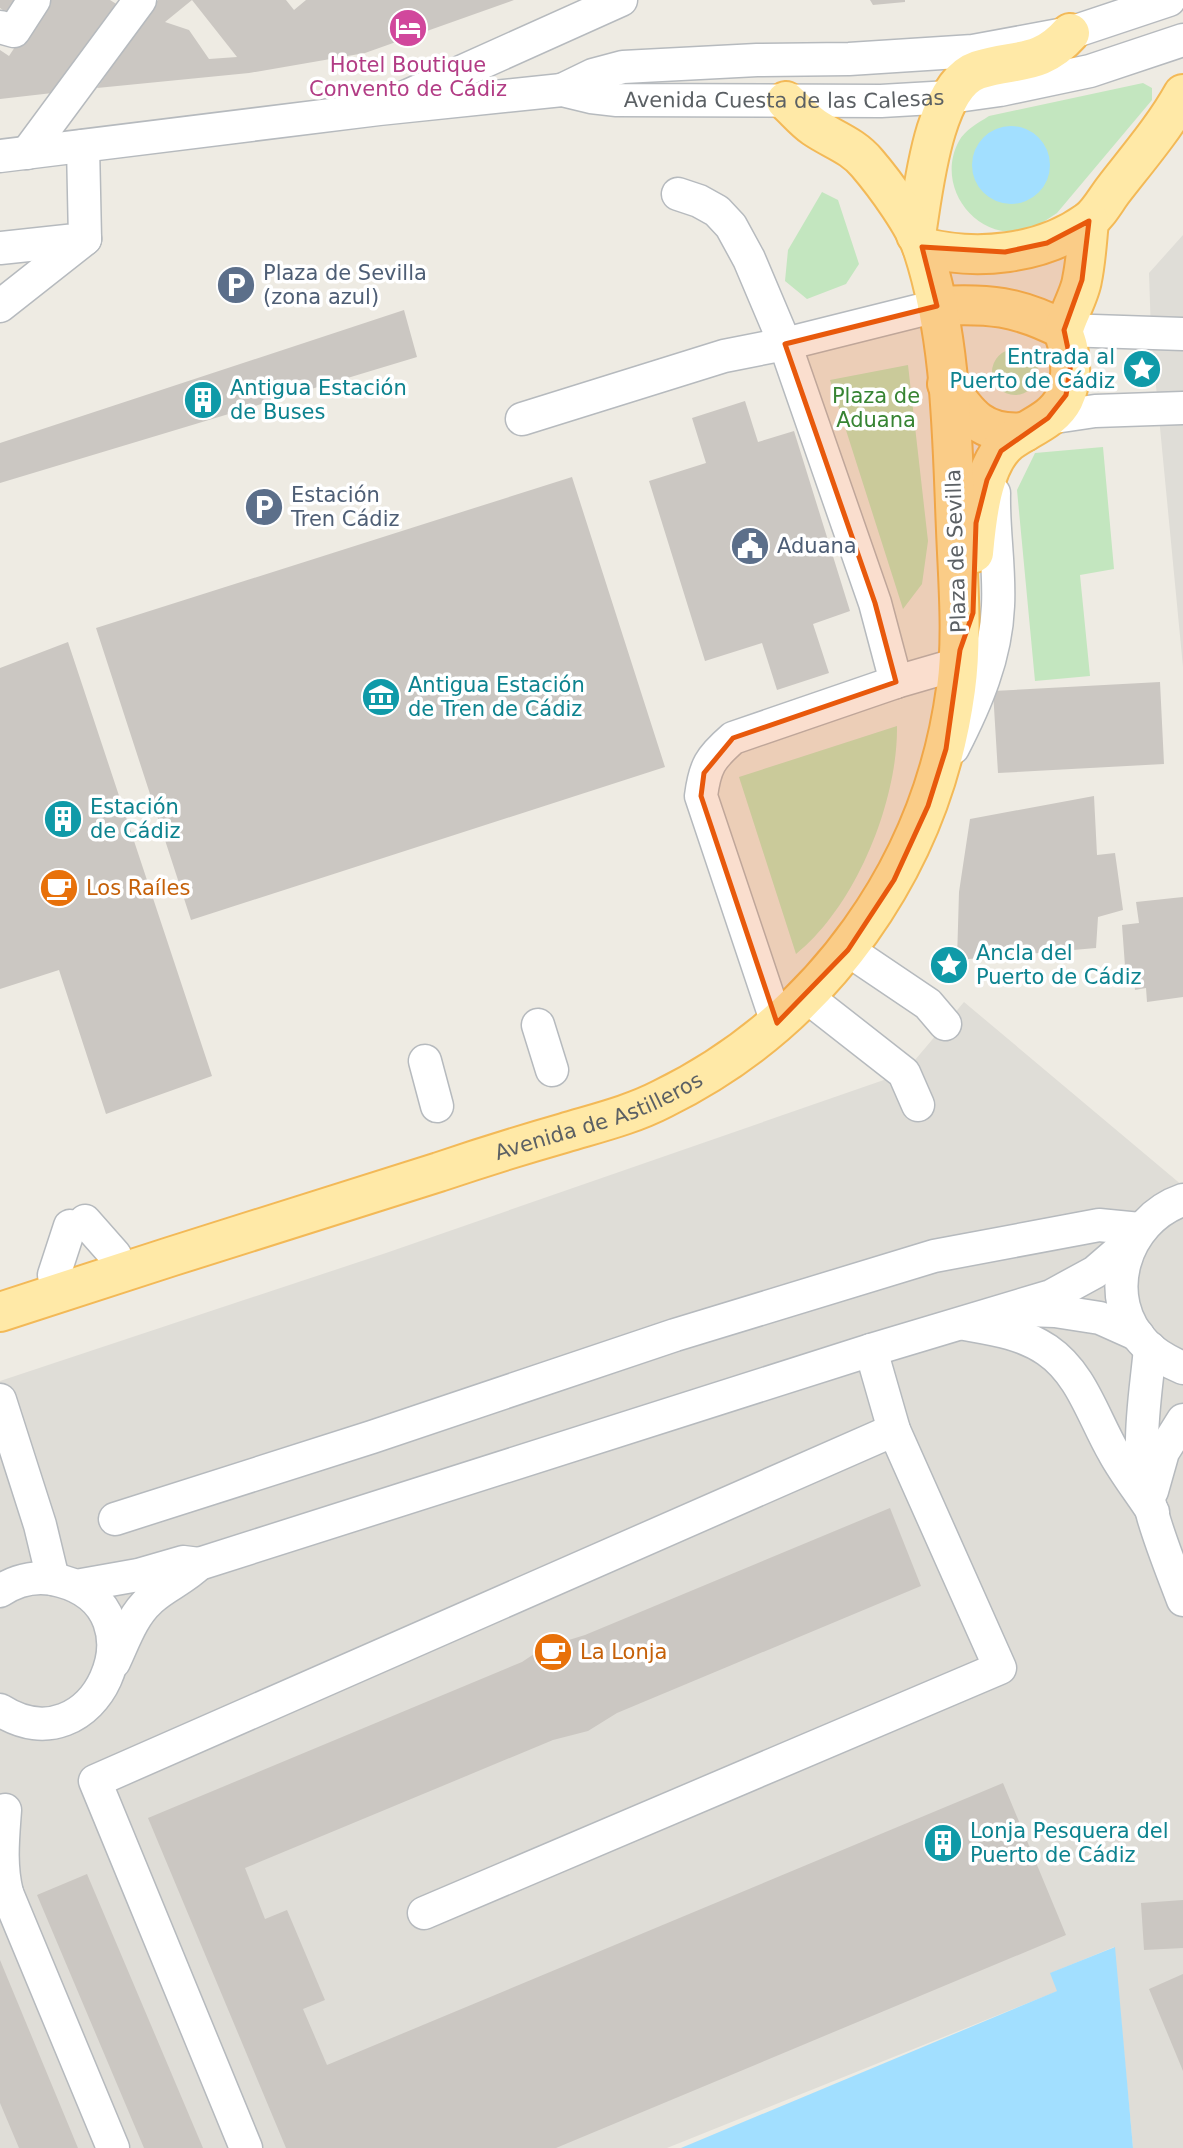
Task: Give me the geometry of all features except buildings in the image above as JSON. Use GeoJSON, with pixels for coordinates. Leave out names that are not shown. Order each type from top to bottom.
{"type":"FeatureCollection","features":[{"type":"Feature","properties":{"kind":"main road","name":"Avenida Cuesta de las Calesas"},"geometry":{"type":"LineString","coordinates":[[950,97],[961,79],[976,71],[1046,54],[1070,33]]}},
{"type":"Feature","properties":{"kind":"main road","name":"Plaza de Sevilla"},"geometry":{"type":"LineString","coordinates":[[919,241],[932,144],[941,113],[950,97]]}},
{"type":"Feature","properties":{"kind":"main road","name":"Plaza de Sevilla"},"geometry":{"type":"LineString","coordinates":[[786,101],[813,126],[851,147],[865,161],[919,241],[937,306],[947,384],[959,657]]}},
{"type":"Feature","properties":{"kind":"main road"},"geometry":{"type":"LineString","coordinates":[[919,241],[969,254],[1005,252],[1047,243],[1089,221],[1178,109]]}},
{"type":"Feature","properties":{"kind":"main road"},"geometry":{"type":"LineString","coordinates":[[937,306],[975,304],[1024,311],[1064,330],[1077,302],[1082,281],[1089,221]]}},
{"type":"Feature","properties":{"kind":"main road","name":"Plaza de Sevilla"},"geometry":{"type":"LineString","coordinates":[[959,657],[973,613],[976,523],[981,498],[995,461],[1009,442],[1061,405],[1070,381],[1071,363],[1064,330]]}},
{"type":"Feature","properties":{"kind":"main road","name":"Plaza de Sevilla"},"geometry":{"type":"LineString","coordinates":[[947,384],[961,405],[978,422],[1000,432],[1036,425]]}},
{"type":"Feature","properties":{"kind":"main road","name":"Avenida de Astilleros"},"geometry":{"type":"LineString","coordinates":[[0,1312],[506,1150],[635,1112],[731,1060],[807,997],[848,950],[876,911],[911,848],[928,806],[946,749],[959,657]]}},
{"type":"Feature","properties":{"kind":"street"},"geometry":{"type":"LineString","coordinates":[[0,27],[14,31],[34,0]]}},
{"type":"Feature","properties":{"kind":"street"},"geometry":{"type":"LineString","coordinates":[[379,109],[621,0]]}},
{"type":"Feature","properties":{"kind":"street"},"geometry":{"type":"LineString","coordinates":[[1070,33],[1112,0]]}},
{"type":"Feature","properties":{"kind":"street","name":"Avenida Cuesta de las Calesas"},"geometry":{"type":"LineString","coordinates":[[562,90],[593,75],[623,67],[959,52],[1070,33],[1169,0]]}},
{"type":"Feature","properties":{"kind":"street"},"geometry":{"type":"LineString","coordinates":[[13,154],[131,4]]}},
{"type":"Feature","properties":{"kind":"street"},"geometry":{"type":"LineString","coordinates":[[950,97],[1078,74],[1183,40]]}},
{"type":"Feature","properties":{"kind":"street","name":"Avenida Cuesta de las Calesas"},"geometry":{"type":"LineString","coordinates":[[13,154],[379,109],[562,90],[617,100],[881,101],[950,97]]}},
{"type":"Feature","properties":{"kind":"street"},"geometry":{"type":"LineString","coordinates":[[83,146],[85,239]]}},
{"type":"Feature","properties":{"kind":"street"},"geometry":{"type":"LineString","coordinates":[[678,194],[717,211],[731,226],[750,259],[785,344],[875,603],[896,682]]}},
{"type":"Feature","properties":{"kind":"street"},"geometry":{"type":"LineString","coordinates":[[0,248],[85,239]]}},
{"type":"Feature","properties":{"kind":"street"},"geometry":{"type":"LineString","coordinates":[[0,306],[85,239]]}},
{"type":"Feature","properties":{"kind":"street"},"geometry":{"type":"LineString","coordinates":[[523,419],[724,356],[785,344],[937,306]]}},
{"type":"Feature","properties":{"kind":"street"},"geometry":{"type":"LineString","coordinates":[[1064,330],[1183,334]]}},
{"type":"Feature","properties":{"kind":"street"},"geometry":{"type":"LineString","coordinates":[[1036,425],[1095,411],[1183,408]]}},
{"type":"Feature","properties":{"kind":"street"},"geometry":{"type":"LineString","coordinates":[[937,777],[966,723],[992,654],[998,605],[995,461]]}},
{"type":"Feature","properties":{"kind":"street"},"geometry":{"type":"LineString","coordinates":[[778,1023],[701,796],[704,773],[718,751],[733,738],[896,682],[959,657]]}},
{"type":"Feature","properties":{"kind":"street"},"geometry":{"type":"LineString","coordinates":[[848,950],[928,1004],[945,1024]]}},
{"type":"Feature","properties":{"kind":"street"},"geometry":{"type":"LineString","coordinates":[[807,997],[904,1073],[918,1105]]}},
{"type":"Feature","properties":{"kind":"street"},"geometry":{"type":"LineString","coordinates":[[538,1025],[552,1070]]}},
{"type":"Feature","properties":{"kind":"street"},"geometry":{"type":"LineString","coordinates":[[425,1061],[437,1106]]}},
{"type":"Feature","properties":{"kind":"street"},"geometry":{"type":"LineString","coordinates":[[0,1591],[29,1579],[64,1582],[138,1575],[183,1562],[200,1564],[871,1350],[1051,1296],[1095,1272],[1161,1209],[1182,1199]]}},
{"type":"Feature","properties":{"kind":"street"},"geometry":{"type":"LineString","coordinates":[[60,1293],[54,1275],[77,1224],[115,1255],[119,1273]]}},
{"type":"Feature","properties":{"kind":"street"},"geometry":{"type":"LineString","coordinates":[[115,1519],[675,1335],[934,1256],[1099,1225],[1136,1235]]}},
{"type":"Feature","properties":{"kind":"street"},"geometry":{"type":"LineString","coordinates":[[1136,1235],[1124,1260],[1121,1282],[1123,1305],[1131,1326],[1144,1342],[1162,1358],[1183,1367]]}},
{"type":"Feature","properties":{"kind":"street"},"geometry":{"type":"LineString","coordinates":[[1007,1310],[1055,1311],[1100,1318],[1144,1342]]}},
{"type":"Feature","properties":{"kind":"street"},"geometry":{"type":"LineString","coordinates":[[960,1323],[1010,1333],[1046,1349],[1065,1366],[1088,1399],[1113,1453],[1151,1505]]}},
{"type":"Feature","properties":{"kind":"street"},"geometry":{"type":"LineString","coordinates":[[1144,1342],[1144,1480],[1160,1540],[1183,1600]]}},
{"type":"Feature","properties":{"kind":"street"},"geometry":{"type":"LineString","coordinates":[[424,1913],[1000,1668],[894,1430],[871,1350]]}},
{"type":"Feature","properties":{"kind":"street"},"geometry":{"type":"LineString","coordinates":[[0,1399],[40,1525],[64,1582],[95,1601],[108,1622],[113,1646],[111,1670]]}},
{"type":"Feature","properties":{"kind":"street"},"geometry":{"type":"LineString","coordinates":[[1151,1505],[1163,1452],[1183,1420]]}},
{"type":"Feature","properties":{"kind":"street"},"geometry":{"type":"LineString","coordinates":[[246,2148],[95,1781],[894,1430]]}},
{"type":"Feature","properties":{"kind":"street"},"geometry":{"type":"LineString","coordinates":[[0,1710],[25,1721],[49,1722],[73,1715],[92,1702],[100,1692],[138,1613],[151,1598],[186,1577],[200,1564]]}},
{"type":"Feature","properties":{"kind":"street"},"geometry":{"type":"LineString","coordinates":[[5,1810],[4,1894],[113,2148]]}},
{"type":"Feature","properties":{"kind":"highlighted area"},"geometry":{"type":"Polygon","coordinates":[[[1089,221],[1082,280],[1064,330],[1071,363],[1066,395],[1048,418],[1001,451],[987,480],[976,523],[973,613],[960,650],[946,749],[928,806],[894,880],[848,950],[777,1023],[701,796],[704,773],[733,738],[896,682],[875,603],[785,344],[937,306],[922,247],[1005,252],[1047,243],[1089,221]]]}},
{"type":"Feature","properties":{"kind":"shaded area"},"geometry":{"type":"Polygon","coordinates":[[[1183,235],[1183,667],[1151,334],[1149,273],[1183,235]]]}},
{"type":"Feature","properties":{"kind":"shaded area"},"geometry":{"type":"Polygon","coordinates":[[[964,1002],[1183,1186],[1183,2148],[1133,2148],[1114,1947],[1051,1973],[1058,1991],[667,2148],[0,2148],[0,1381],[386,1253],[904,1073],[964,1002]]]}},
{"type":"Feature","properties":{"kind":"green space"},"geometry":{"type":"Polygon","coordinates":[[[1143,83],[1152,88],[1152,100],[1057,213],[1048,219],[1023,231],[1001,231],[972,216],[962,203],[955,189],[953,157],[959,141],[976,124],[989,116],[1143,83]]]}},
{"type":"Feature","properties":{"kind":"green space"},"geometry":{"type":"Polygon","coordinates":[[[822,192],[838,200],[859,264],[846,284],[807,299],[785,281],[788,250],[822,192]]]}},
{"type":"Feature","properties":{"kind":"green space"},"geometry":{"type":"Polygon","coordinates":[[[1015,349],[1031,356],[1038,372],[1031,388],[1015,395],[999,388],[992,372],[999,356],[1015,349]]]}},
{"type":"Feature","properties":{"kind":"green space","name":"Plaza de Aduana"},"geometry":{"type":"Polygon","coordinates":[[[908,365],[928,541],[922,584],[903,609],[830,380],[908,365]]]}},
{"type":"Feature","properties":{"kind":"green space"},"geometry":{"type":"Polygon","coordinates":[[[1103,447],[1114,569],[1080,575],[1090,676],[1035,681],[1017,490],[1035,453],[1103,447]]]}},
{"type":"Feature","properties":{"kind":"green space"},"geometry":{"type":"Polygon","coordinates":[[[897,726],[890,787],[869,850],[855,881],[837,909],[818,933],[796,954],[739,777],[897,726]]]}},
{"type":"Feature","properties":{"kind":"water"},"geometry":{"type":"Polygon","coordinates":[[[1011,126],[1026,129],[1039,137],[1047,150],[1050,165],[1047,180],[1039,193],[1026,201],[1011,204],[996,201],[983,193],[975,180],[972,165],[975,150],[983,137],[996,129],[1011,126]]]}},
{"type":"Feature","properties":{"kind":"water"},"geometry":{"type":"Polygon","coordinates":[[[1115,1947],[1133,2148],[681,2148],[1057,1991],[1050,1973],[1115,1947]]]}},
{"type":"Feature","properties":{"kind":"place","name":"Hotel Boutique Convento de Cádiz"},"geometry":{"type":"Point","coordinates":[408,28]}},
{"type":"Feature","properties":{"kind":"place","name":"Plaza de Sevilla (zona azul)"},"geometry":{"type":"Point","coordinates":[236,285]}},
{"type":"Feature","properties":{"kind":"place","name":"Entrada al Puerto de Cádiz"},"geometry":{"type":"Point","coordinates":[1142,369]}},
{"type":"Feature","properties":{"kind":"place","name":"Antigua Estación de Buses"},"geometry":{"type":"Point","coordinates":[203,400]}},
{"type":"Feature","properties":{"kind":"place","name":"Estación Tren Cádiz"},"geometry":{"type":"Point","coordinates":[264,507]}},
{"type":"Feature","properties":{"kind":"place","name":"Aduana"},"geometry":{"type":"Point","coordinates":[750,546]}},
{"type":"Feature","properties":{"kind":"place","name":"Antigua Estación de Tren de Cádiz"},"geometry":{"type":"Point","coordinates":[381,697]}},
{"type":"Feature","properties":{"kind":"place","name":"Estación de Cádiz"},"geometry":{"type":"Point","coordinates":[63,819]}},
{"type":"Feature","properties":{"kind":"place","name":"Los Raíles"},"geometry":{"type":"Point","coordinates":[59,888]}},
{"type":"Feature","properties":{"kind":"place","name":"Ancla del Puerto de Cádiz"},"geometry":{"type":"Point","coordinates":[949,965]}},
{"type":"Feature","properties":{"kind":"place","name":"La Lonja"},"geometry":{"type":"Point","coordinates":[553,1652]}},
{"type":"Feature","properties":{"kind":"place","name":"Lonja Pesquera del Puerto de Cádiz"},"geometry":{"type":"Point","coordinates":[943,1843]}}]}
